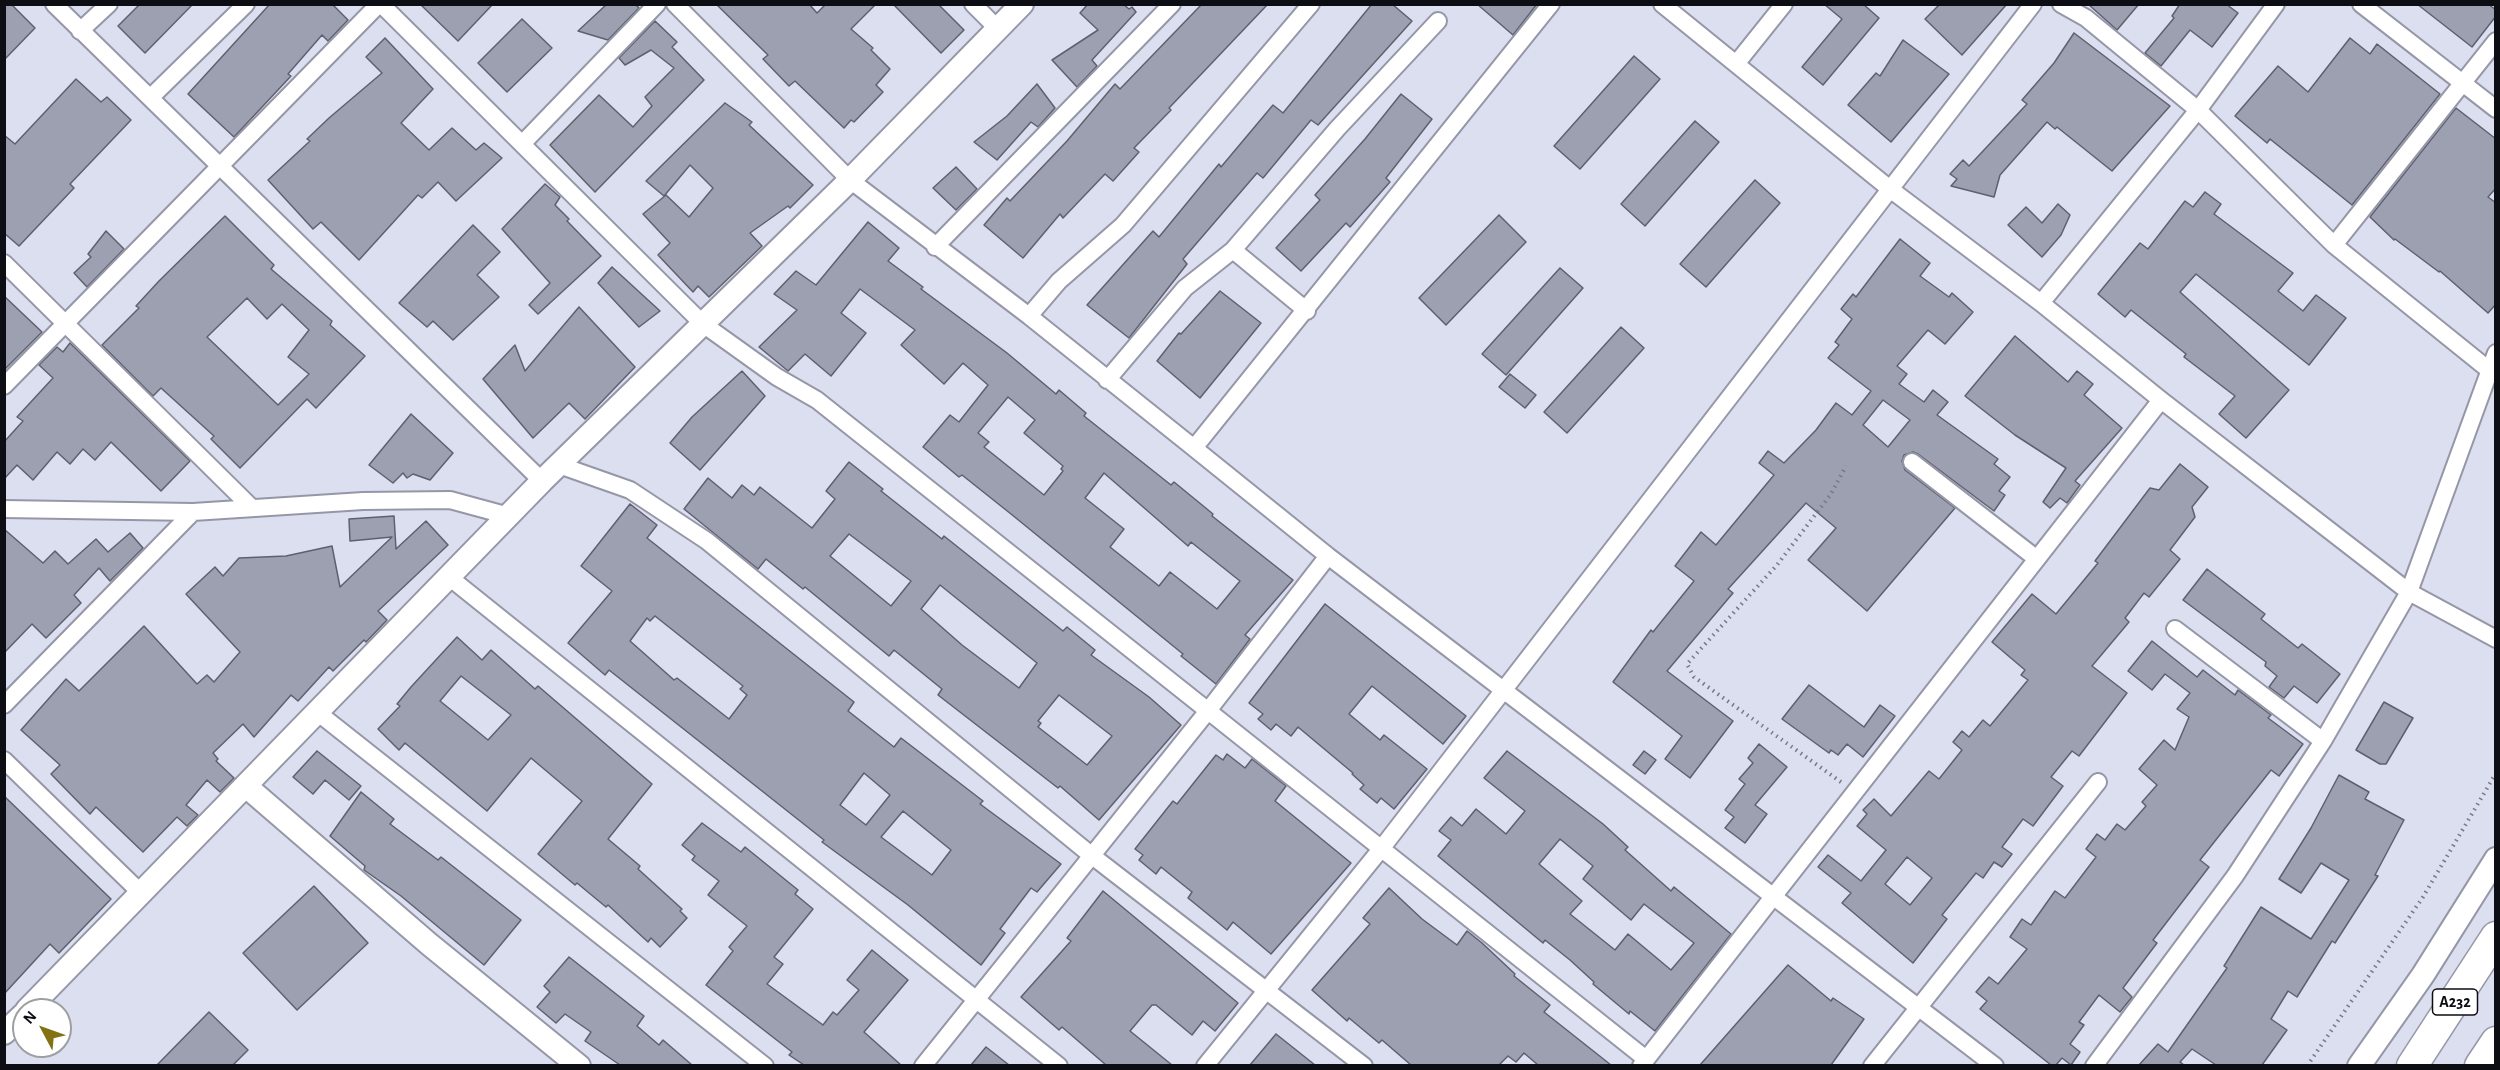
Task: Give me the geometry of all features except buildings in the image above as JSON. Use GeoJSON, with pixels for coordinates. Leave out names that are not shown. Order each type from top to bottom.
{"type":"FeatureCollection","features":[{"type":"Feature","properties":{"kind":"highway","name":"A232"},"geometry":{"type":"LineString","coordinates":[[2412,1065],[2496,936]]}},
{"type":"Feature","properties":{"kind":"highway"},"geometry":{"type":"LineString","coordinates":[[2480,1065],[2496,1042]]}},
{"type":"Feature","properties":{"kind":"street"},"geometry":{"type":"LineString","coordinates":[[54,4],[219,168],[542,481]]}},
{"type":"Feature","properties":{"kind":"street"},"geometry":{"type":"LineString","coordinates":[[80,31],[109,4]]}},
{"type":"Feature","properties":{"kind":"street"},"geometry":{"type":"LineString","coordinates":[[150,98],[246,4]]}},
{"type":"Feature","properties":{"kind":"street"},"geometry":{"type":"LineString","coordinates":[[4,386],[380,4],[703,324],[777,377],[817,400],[1381,849],[1644,1062],[2161,400]]}},
{"type":"Feature","properties":{"kind":"street"},"geometry":{"type":"LineString","coordinates":[[522,144],[657,4]]}},
{"type":"Feature","properties":{"kind":"street"},"geometry":{"type":"LineString","coordinates":[[675,4],[850,180],[935,247],[1029,316],[1328,556],[1995,1065]]}},
{"type":"Feature","properties":{"kind":"street"},"geometry":{"type":"LineString","coordinates":[[973,4],[998,29]]}},
{"type":"Feature","properties":{"kind":"street"},"geometry":{"type":"LineString","coordinates":[[39,998],[247,787],[542,481],[850,180],[1022,4]]}},
{"type":"Feature","properties":{"kind":"street"},"geometry":{"type":"LineString","coordinates":[[935,247],[1172,4]]}},
{"type":"Feature","properties":{"kind":"street"},"geometry":{"type":"LineString","coordinates":[[1029,316],[1059,280],[1123,225],[1311,4]]}},
{"type":"Feature","properties":{"kind":"street"},"geometry":{"type":"LineString","coordinates":[[1194,448],[1307,311],[1551,4]]}},
{"type":"Feature","properties":{"kind":"street"},"geometry":{"type":"LineString","coordinates":[[1662,4],[1890,189],[2041,303],[2161,400],[2409,592],[2496,639]]}},
{"type":"Feature","properties":{"kind":"street"},"geometry":{"type":"LineString","coordinates":[[1736,64],[1784,4]]}},
{"type":"Feature","properties":{"kind":"street"},"geometry":{"type":"LineString","coordinates":[[1205,1065],[1381,849],[1502,689],[2033,4]]}},
{"type":"Feature","properties":{"kind":"street"},"geometry":{"type":"LineString","coordinates":[[2061,4],[2086,18],[2198,110],[2334,245],[2489,370]]}},
{"type":"Feature","properties":{"kind":"street"},"geometry":{"type":"LineString","coordinates":[[2041,303],[2198,110],[2276,4]]}},
{"type":"Feature","properties":{"kind":"street"},"geometry":{"type":"LineString","coordinates":[[2361,4],[2496,109]]}},
{"type":"Feature","properties":{"kind":"street"},"geometry":{"type":"LineString","coordinates":[[1107,380],[1185,288],[1233,250],[1337,129],[1438,21]]}},
{"type":"Feature","properties":{"kind":"street"},"geometry":{"type":"LineString","coordinates":[[2334,245],[2496,41]]}},
{"type":"Feature","properties":{"kind":"street"},"geometry":{"type":"LineString","coordinates":[[1233,250],[1307,311]]}},
{"type":"Feature","properties":{"kind":"street"},"geometry":{"type":"LineString","coordinates":[[4,263],[251,507]]}},
{"type":"Feature","properties":{"kind":"street"},"geometry":{"type":"LineString","coordinates":[[2094,1065],[2235,876],[2323,741],[2409,592],[2496,354]]}},
{"type":"Feature","properties":{"kind":"street"},"geometry":{"type":"LineString","coordinates":[[1912,462],[2037,559]]}},
{"type":"Feature","properties":{"kind":"street"},"geometry":{"type":"LineString","coordinates":[[559,465],[630,490],[707,541],[1091,855],[1364,1065]]}},
{"type":"Feature","properties":{"kind":"street"},"geometry":{"type":"LineString","coordinates":[[4,509],[193,512],[251,507],[450,500],[509,516]]}},
{"type":"Feature","properties":{"kind":"street"},"geometry":{"type":"LineString","coordinates":[[4,705],[193,512]]}},
{"type":"Feature","properties":{"kind":"street"},"geometry":{"type":"LineString","coordinates":[[923,1065],[1207,712],[1328,556]]}},
{"type":"Feature","properties":{"kind":"street"},"geometry":{"type":"LineString","coordinates":[[449,577],[1059,1065]]}},
{"type":"Feature","properties":{"kind":"street"},"geometry":{"type":"LineString","coordinates":[[2175,629],[2323,741]]}},
{"type":"Feature","properties":{"kind":"street"},"geometry":{"type":"LineString","coordinates":[[317,712],[765,1065]]}},
{"type":"Feature","properties":{"kind":"street"},"geometry":{"type":"LineString","coordinates":[[4,760],[142,894]]}},
{"type":"Feature","properties":{"kind":"street"},"geometry":{"type":"LineString","coordinates":[[1872,1065],[2098,782]]}},
{"type":"Feature","properties":{"kind":"street"},"geometry":{"type":"LineString","coordinates":[[247,787],[429,944],[579,1065]]}},
{"type":"Feature","properties":{"kind":"street"},"geometry":{"type":"LineString","coordinates":[[2359,1065],[2423,975],[2496,859]]}},
{"type":"Feature","properties":{"kind":"path"},"geometry":{"type":"LineString","coordinates":[[1846,466],[1832,494],[1777,565],[1687,664],[1694,677],[1854,792]]}},
{"type":"Feature","properties":{"kind":"path"},"geometry":{"type":"LineString","coordinates":[[2307,1065],[2336,1027],[2423,897],[2496,773]]}}]}
